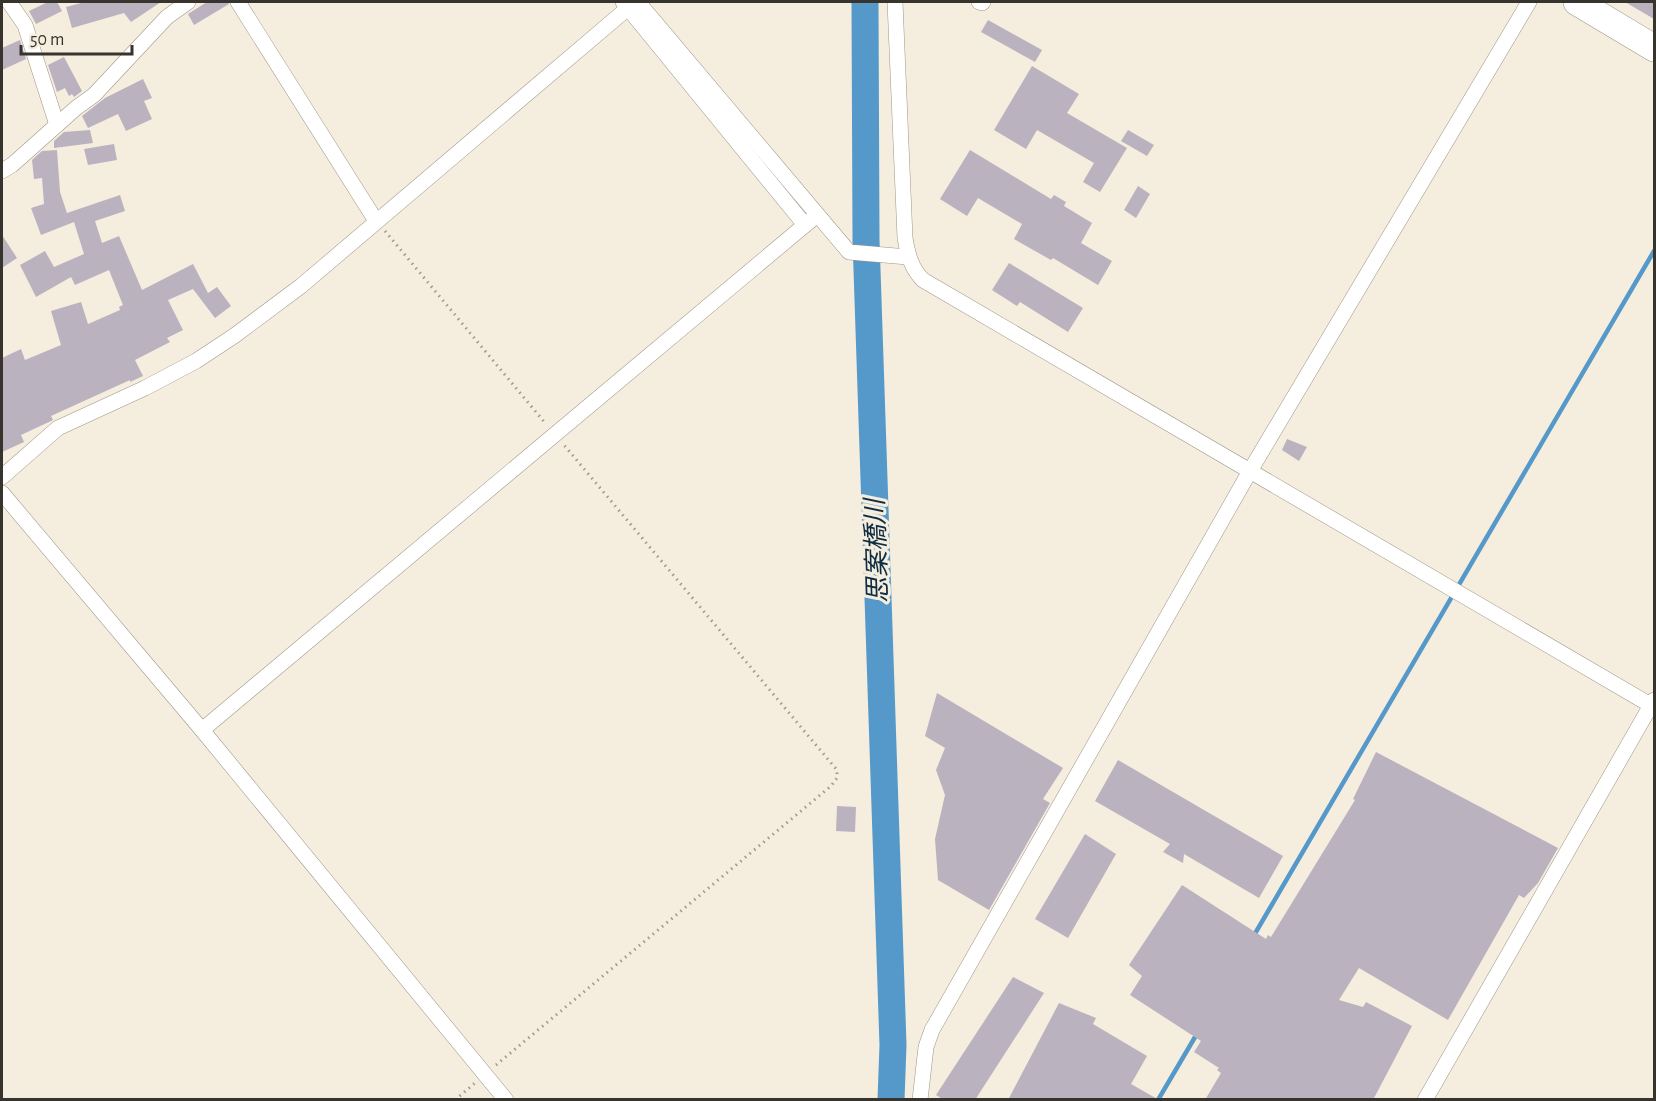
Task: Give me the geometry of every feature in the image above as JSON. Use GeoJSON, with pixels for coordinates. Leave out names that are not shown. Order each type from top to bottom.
{"type":"FeatureCollection","features":[{"type":"Feature","properties":{"kind":"highway"},"geometry":{"type":"LineString","coordinates":[[1577,2],[1654,48]]}},
{"type":"Feature","properties":{"kind":"street"},"geometry":{"type":"LineString","coordinates":[[9,2],[25,25],[57,125]]}},
{"type":"Feature","properties":{"kind":"street"},"geometry":{"type":"LineString","coordinates":[[2,171],[12,165],[112,78],[166,17],[188,2]]}},
{"type":"Feature","properties":{"kind":"street"},"geometry":{"type":"LineString","coordinates":[[238,2],[376,221]]}},
{"type":"Feature","properties":{"kind":"street"},"geometry":{"type":"LineString","coordinates":[[895,2],[905,238],[902,257]]}},
{"type":"Feature","properties":{"kind":"street"},"geometry":{"type":"LineString","coordinates":[[920,1100],[926,1047],[932,1030],[1250,471],[1529,2]]}},
{"type":"Feature","properties":{"kind":"street"},"geometry":{"type":"LineString","coordinates":[[2,477],[58,428],[145,388],[196,361],[301,286],[629,4],[811,220],[849,252],[902,257],[915,272],[939,291],[1653,704],[1425,1100]]}},
{"type":"Feature","properties":{"kind":"street"},"geometry":{"type":"LineString","coordinates":[[202,730],[811,220]]}},
{"type":"Feature","properties":{"kind":"street"},"geometry":{"type":"LineString","coordinates":[[2,493],[202,730],[506,1100]]}},
{"type":"Feature","properties":{"kind":"path"},"geometry":{"type":"LineString","coordinates":[[376,221],[837,770],[837,778],[831,786],[455,1100]]}},
{"type":"Feature","properties":{"kind":"building"},"geometry":{"type":"Polygon","coordinates":[[[48,2],[57,2],[62,11],[36,24],[29,11],[48,2]]]}},
{"type":"Feature","properties":{"kind":"building"},"geometry":{"type":"Polygon","coordinates":[[[85,2],[161,2],[131,22],[124,13],[72,28],[66,7],[85,2]]]}},
{"type":"Feature","properties":{"kind":"building"},"geometry":{"type":"Polygon","coordinates":[[[207,2],[228,2],[229,4],[194,25],[188,14],[207,2]]]}},
{"type":"Feature","properties":{"kind":"building"},"geometry":{"type":"Polygon","coordinates":[[[1625,2],[1654,2],[1654,19],[1625,2]]]}},
{"type":"Feature","properties":{"kind":"building"},"geometry":{"type":"Polygon","coordinates":[[[988,20],[1042,50],[1035,62],[981,32],[988,20]]]}},
{"type":"Feature","properties":{"kind":"building"},"geometry":{"type":"Polygon","coordinates":[[[20,40],[26,59],[2,70],[2,48],[20,40]]]}},
{"type":"Feature","properties":{"kind":"building"},"geometry":{"type":"Polygon","coordinates":[[[64,57],[82,91],[74,97],[72,94],[69,96],[65,88],[57,92],[48,65],[64,57]]]}},
{"type":"Feature","properties":{"kind":"building"},"geometry":{"type":"Polygon","coordinates":[[[1032,66],[1079,94],[1067,113],[1127,148],[1100,192],[1083,182],[1094,163],[1037,130],[1026,149],[994,130],[1032,66]]]}},
{"type":"Feature","properties":{"kind":"building"},"geometry":{"type":"Polygon","coordinates":[[[143,79],[152,98],[144,101],[152,119],[126,131],[118,114],[88,128],[82,116],[105,98],[143,79]]]}},
{"type":"Feature","properties":{"kind":"building"},"geometry":{"type":"Polygon","coordinates":[[[90,130],[93,143],[54,148],[54,141],[64,132],[90,130]]]}},
{"type":"Feature","properties":{"kind":"building"},"geometry":{"type":"Polygon","coordinates":[[[1128,130],[1154,145],[1147,156],[1121,141],[1128,130]]]}},
{"type":"Feature","properties":{"kind":"building"},"geometry":{"type":"Polygon","coordinates":[[[114,144],[117,160],[88,165],[84,149],[114,144]]]}},
{"type":"Feature","properties":{"kind":"building"},"geometry":{"type":"Polygon","coordinates":[[[57,150],[60,192],[67,213],[120,195],[125,211],[95,221],[102,243],[119,236],[142,290],[193,264],[208,293],[217,287],[231,306],[215,318],[193,289],[168,300],[183,330],[167,338],[170,342],[135,360],[143,376],[51,416],[53,420],[21,435],[24,442],[2,452],[2,358],[21,349],[25,360],[61,345],[51,311],[81,302],[88,324],[120,310],[119,307],[123,305],[109,270],[75,285],[71,277],[36,297],[20,265],[45,251],[54,267],[84,254],[74,222],[41,235],[31,208],[44,204],[42,178],[34,179],[32,160],[42,151],[57,150]]]}},
{"type":"Feature","properties":{"kind":"building"},"geometry":{"type":"Polygon","coordinates":[[[970,150],[1051,199],[1054,195],[1066,202],[1064,206],[1092,223],[1081,243],[1112,261],[1098,285],[1053,258],[1051,260],[1014,239],[1022,224],[978,198],[967,216],[940,199],[970,150]]]}},
{"type":"Feature","properties":{"kind":"building"},"geometry":{"type":"Polygon","coordinates":[[[1138,186],[1150,194],[1136,218],[1124,210],[1138,186]]]}},
{"type":"Feature","properties":{"kind":"building"},"geometry":{"type":"Polygon","coordinates":[[[2,235],[17,258],[2,268],[2,235]]]}},
{"type":"Feature","properties":{"kind":"building"},"geometry":{"type":"Polygon","coordinates":[[[1009,263],[1083,308],[1068,332],[1020,302],[1017,306],[992,290],[1009,263]]]}},
{"type":"Feature","properties":{"kind":"building"},"geometry":{"type":"Polygon","coordinates":[[[1287,439],[1307,447],[1299,461],[1282,450],[1287,439]]]}},
{"type":"Feature","properties":{"kind":"building"},"geometry":{"type":"Polygon","coordinates":[[[937,693],[1063,768],[1043,799],[1050,803],[989,910],[938,880],[935,839],[945,795],[936,770],[945,748],[925,736],[937,693]]]}},
{"type":"Feature","properties":{"kind":"building"},"geometry":{"type":"Polygon","coordinates":[[[1376,752],[1558,848],[1538,883],[1524,898],[1519,895],[1448,1020],[1359,968],[1339,1000],[1363,1007],[1366,1002],[1412,1026],[1373,1100],[1205,1100],[1221,1073],[1217,1070],[1219,1068],[1194,1052],[1201,1041],[1130,995],[1142,976],[1129,965],[1182,885],[1266,939],[1268,935],[1271,937],[1355,800],[1353,799],[1376,752]]]}},
{"type":"Feature","properties":{"kind":"building"},"geometry":{"type":"Polygon","coordinates":[[[1118,760],[1283,856],[1259,898],[1184,854],[1183,863],[1163,852],[1170,844],[1095,801],[1118,760]]]}},
{"type":"Feature","properties":{"kind":"building"},"geometry":{"type":"Polygon","coordinates":[[[837,806],[856,807],[855,832],[836,831],[837,806]]]}},
{"type":"Feature","properties":{"kind":"building"},"geometry":{"type":"Polygon","coordinates":[[[1085,834],[1116,854],[1068,938],[1035,919],[1085,834]]]}},
{"type":"Feature","properties":{"kind":"building"},"geometry":{"type":"Polygon","coordinates":[[[1013,977],[1044,993],[975,1100],[944,1100],[936,1095],[1013,977]]]}},
{"type":"Feature","properties":{"kind":"building"},"geometry":{"type":"Polygon","coordinates":[[[1059,1003],[1096,1018],[1093,1024],[1147,1056],[1131,1084],[1159,1100],[1008,1100],[1059,1003]]]}},
{"type":"Feature","properties":{"kind":"waterway","name":"思案橋川"},"geometry":{"type":"LineString","coordinates":[[865,2],[866,240],[893,1045],[891,1100]]}},
{"type":"Feature","properties":{"kind":"waterway"},"geometry":{"type":"LineString","coordinates":[[1253,937],[1654,251]]}},
{"type":"Feature","properties":{"kind":"waterway"},"geometry":{"type":"LineString","coordinates":[[1158,1100],[1198,1032]]}}]}
